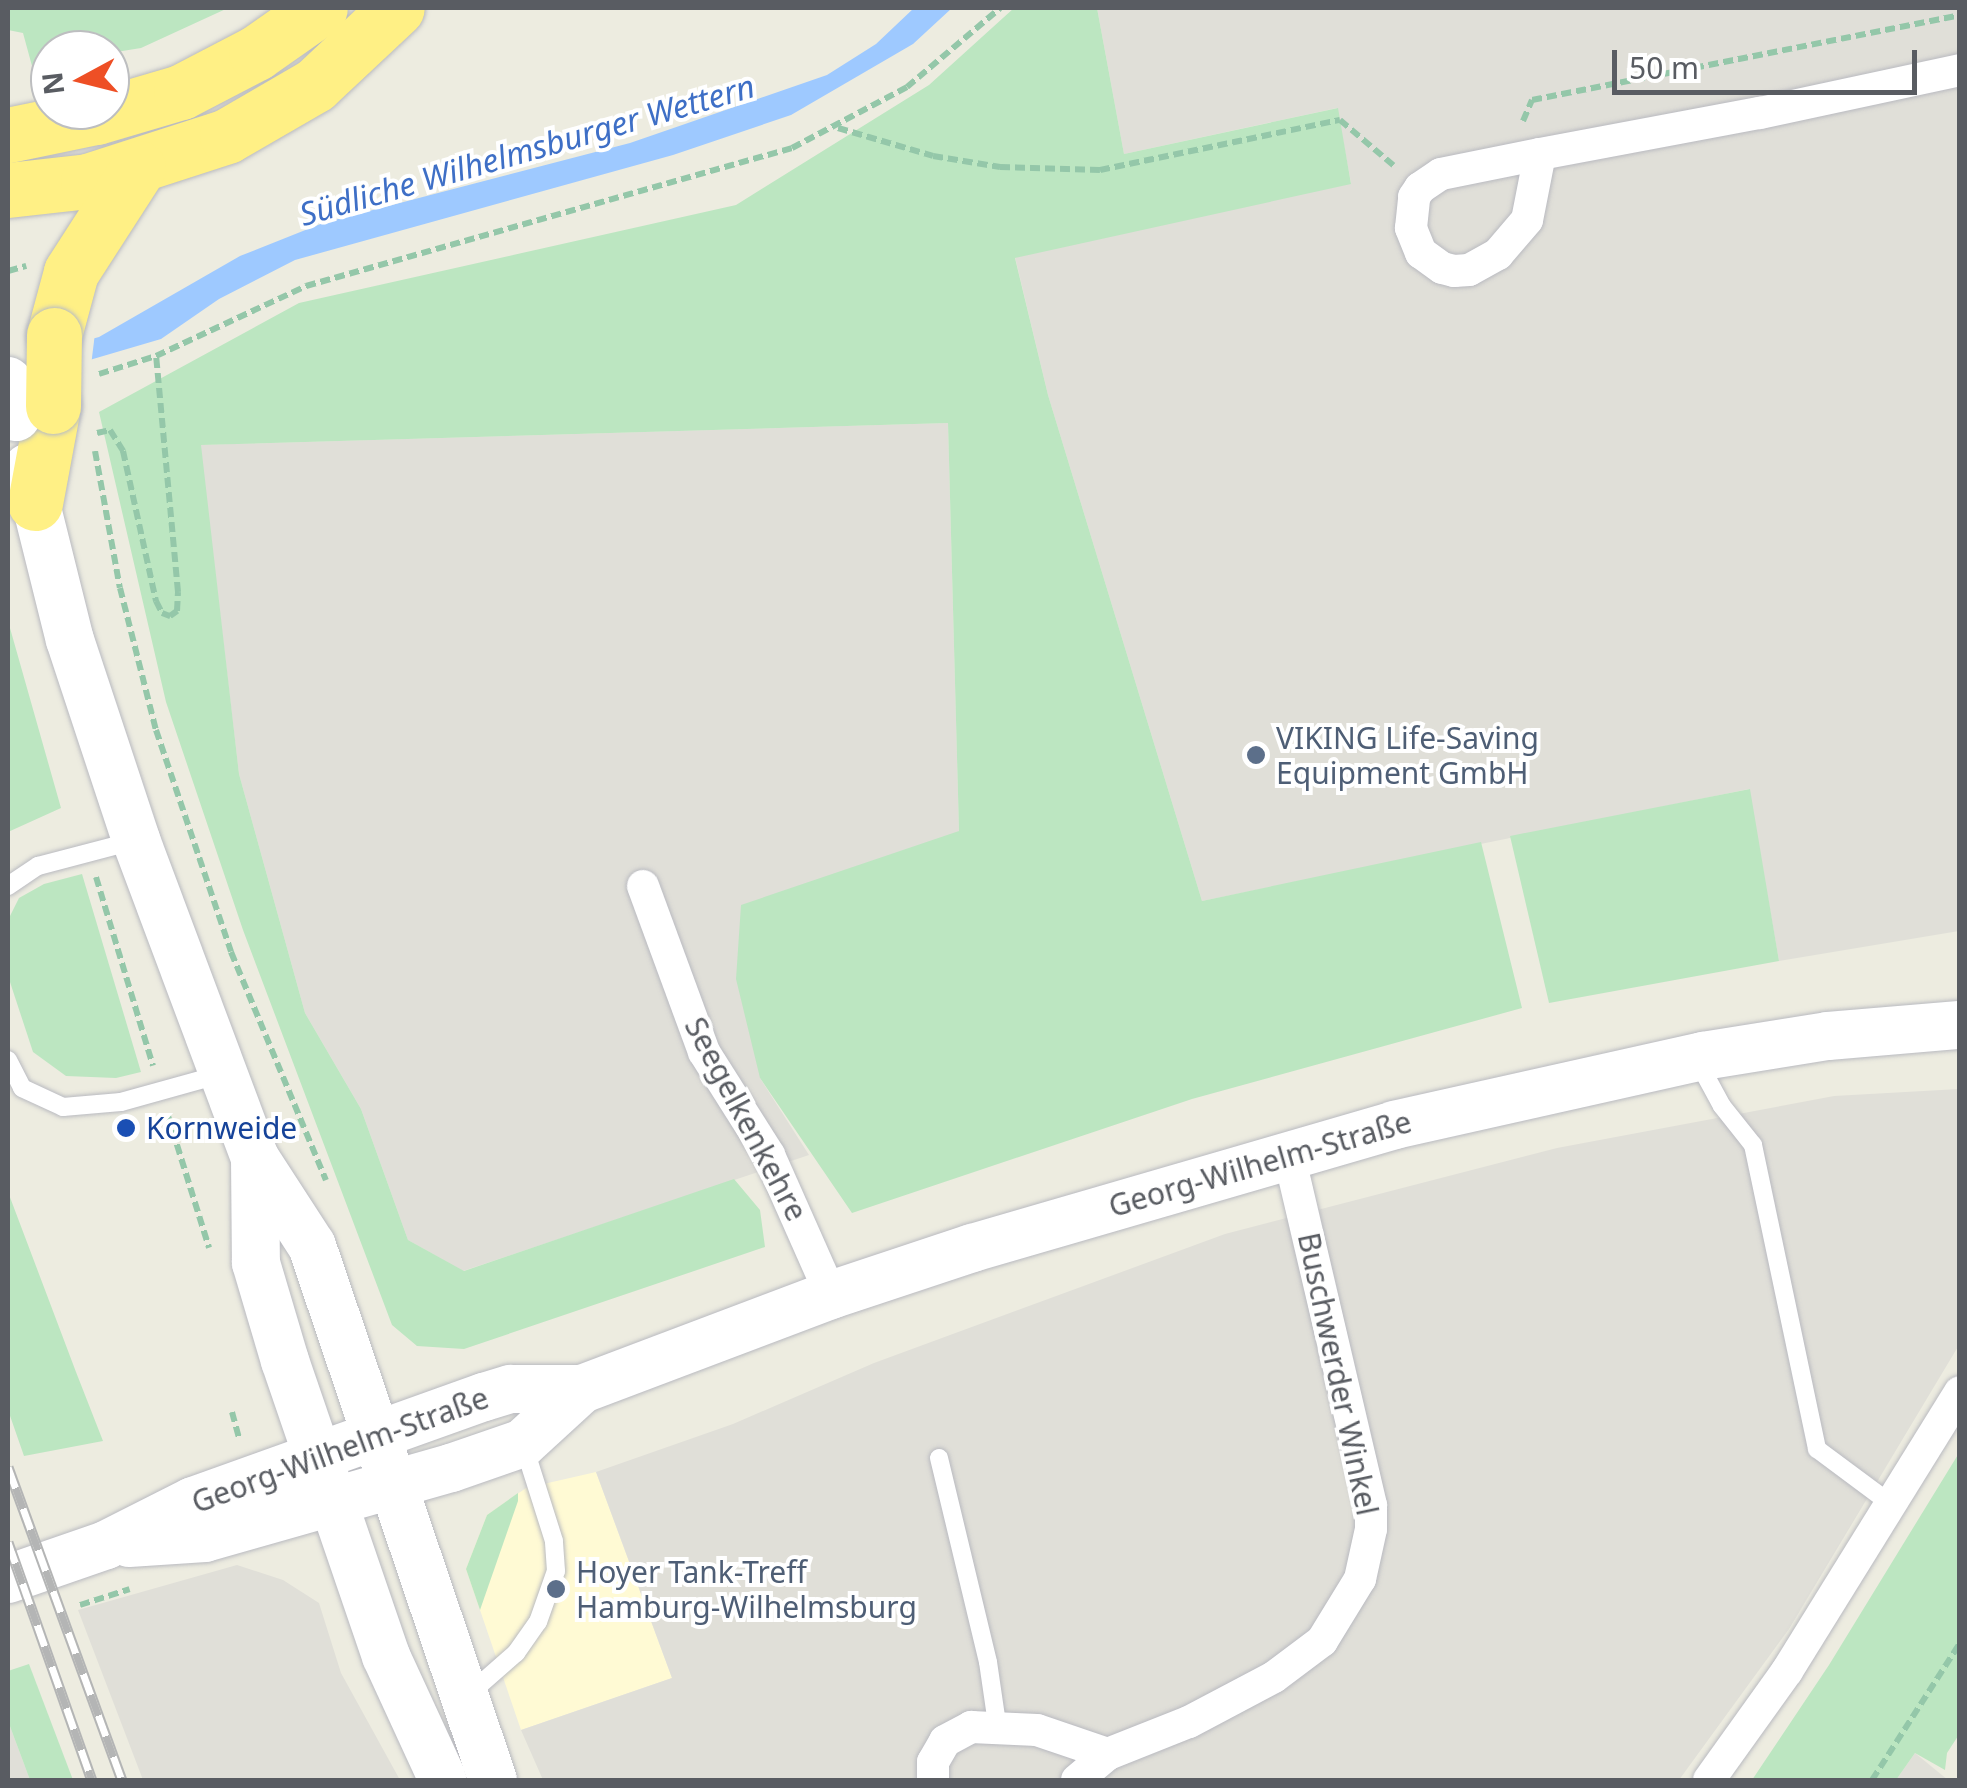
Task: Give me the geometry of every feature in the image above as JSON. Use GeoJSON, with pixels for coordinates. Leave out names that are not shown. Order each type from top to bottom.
{"type":"FeatureCollection","features":[{"type":"Feature","properties":{"kind":"highway"},"geometry":{"type":"LineString","coordinates":[[8,135],[96,117],[181,92],[256,53],[320,8]]}},
{"type":"Feature","properties":{"kind":"highway"},"geometry":{"type":"LineString","coordinates":[[8,190],[61,187],[138,168],[268,116],[342,63],[397,8]]}},
{"type":"Feature","properties":{"kind":"highway"},"geometry":{"type":"LineString","coordinates":[[35,504],[25,401],[54,335],[70,272],[138,168]]}},
{"type":"Feature","properties":{"kind":"main road"},"geometry":{"type":"LineString","coordinates":[[35,504],[76,657],[136,840],[255,1158],[312,1246],[493,1780]]}},
{"type":"Feature","properties":{"kind":"main road","name":"Georg-Wilhelm-Straße"},"geometry":{"type":"LineString","coordinates":[[8,1580],[106,1545],[193,1501],[511,1389],[582,1389],[831,1295],[972,1248],[1288,1155],[1489,1102],[1695,1057],[1828,1036],[1960,1025]]}},
{"type":"Feature","properties":{"kind":"main road"},"geometry":{"type":"LineString","coordinates":[[255,1158],[256,1262],[314,1457],[386,1656],[443,1780]]}},
{"type":"Feature","properties":{"kind":"main road","name":"Georg-Wilhelm-Straße"},"geometry":{"type":"LineString","coordinates":[[106,1545],[205,1538],[392,1488],[523,1443],[582,1389]]}},
{"type":"Feature","properties":{"kind":"street"},"geometry":{"type":"LineString","coordinates":[[1540,154],[1526,220],[1498,254],[1470,270],[1442,268],[1422,253],[1411,228],[1411,211],[1420,188],[1441,174],[1540,154],[1960,70]]}},
{"type":"Feature","properties":{"kind":"street","name":"Seegelkenkehre"},"geometry":{"type":"LineString","coordinates":[[643,886],[704,1052],[792,1200],[831,1295]]}},
{"type":"Feature","properties":{"kind":"street","name":"Buschwerder Winkel"},"geometry":{"type":"LineString","coordinates":[[1077,1780],[1108,1754],[1189,1722],[1274,1677],[1322,1640],[1360,1578],[1371,1529],[1368,1492],[1288,1155]]}},
{"type":"Feature","properties":{"kind":"street"},"geometry":{"type":"LineString","coordinates":[[1709,1780],[1787,1671],[1960,1392]]}},
{"type":"Feature","properties":{"kind":"street"},"geometry":{"type":"LineString","coordinates":[[933,1780],[934,1762],[944,1740],[971,1726],[997,1724],[1037,1730],[1108,1754]]}},
{"type":"Feature","properties":{"kind":"lane"},"geometry":{"type":"LineString","coordinates":[[8,886],[38,866],[136,840]]}},
{"type":"Feature","properties":{"kind":"lane"},"geometry":{"type":"LineString","coordinates":[[1695,1057],[1722,1106],[1753,1146],[1817,1449],[1891,1504]]}},
{"type":"Feature","properties":{"kind":"lane"},"geometry":{"type":"LineString","coordinates":[[8,1060],[22,1088],[63,1106],[121,1102],[222,1074]]}},
{"type":"Feature","properties":{"kind":"lane"},"geometry":{"type":"LineString","coordinates":[[463,1699],[516,1653],[538,1622],[556,1571],[554,1541],[523,1443]]}},
{"type":"Feature","properties":{"kind":"lane"},"geometry":{"type":"LineString","coordinates":[[939,1458],[988,1662],[997,1724]]}},
{"type":"Feature","properties":{"kind":"path"},"geometry":{"type":"LineString","coordinates":[[101,373],[156,356],[306,286],[715,173],[792,148],[907,87],[1000,8]]}},
{"type":"Feature","properties":{"kind":"path"},"geometry":{"type":"LineString","coordinates":[[1506,161],[1532,100],[1960,15]]}},
{"type":"Feature","properties":{"kind":"path"},"geometry":{"type":"LineString","coordinates":[[837,127],[933,156],[1052,171],[1100,170],[1340,120],[1420,188]]}},
{"type":"Feature","properties":{"kind":"path"},"geometry":{"type":"LineString","coordinates":[[156,356],[177,611],[170,616],[162,614],[156,601],[134,488],[123,451],[110,430],[92,434],[120,588],[156,730],[231,952],[328,1186]]}},
{"type":"Feature","properties":{"kind":"path"},"geometry":{"type":"LineString","coordinates":[[1872,1780],[1960,1644]]}},
{"type":"Feature","properties":{"kind":"shaded area"},"geometry":{"type":"Polygon","coordinates":[[[1097,8],[1959,8],[1959,931],[1779,961],[1749,789],[1202,901],[1048,395],[1015,257],[1351,183],[1337,108],[1124,154],[1097,8]]]}},
{"type":"Feature","properties":{"kind":"shaded area"},"geometry":{"type":"Polygon","coordinates":[[[948,423],[959,831],[760,1078],[809,1155],[463,1271],[408,1240],[361,1109],[305,1013],[239,774],[200,445],[948,423]]]}},
{"type":"Feature","properties":{"kind":"shaded area"},"geometry":{"type":"Polygon","coordinates":[[[1959,1089],[1959,1345],[1789,1629],[1679,1780],[543,1780],[521,1730],[672,1678],[596,1472],[733,1424],[874,1363],[1225,1234],[1557,1148],[1834,1096],[1959,1089]]]}},
{"type":"Feature","properties":{"kind":"shaded area","name":"Hoyer Tank-Treff Hamburg-Wilhelmsburg"},"geometry":{"type":"Polygon","coordinates":[[[596,1472],[672,1678],[521,1730],[466,1569],[487,1515],[526,1488],[596,1472]]]}},
{"type":"Feature","properties":{"kind":"shaded area"},"geometry":{"type":"Polygon","coordinates":[[[237,1565],[283,1580],[319,1603],[341,1673],[400,1780],[143,1780],[78,1610],[237,1565]]]}},
{"type":"Feature","properties":{"kind":"shaded area"},"geometry":{"type":"Polygon","coordinates":[[[8,1721],[30,1780],[8,1780],[8,1721]]]}},
{"type":"Feature","properties":{"kind":"shaded area"},"geometry":{"type":"Polygon","coordinates":[[[1915,1753],[1948,1780],[1896,1780],[1915,1753]]]}},
{"type":"Feature","properties":{"kind":"green space"},"geometry":{"type":"Polygon","coordinates":[[[8,8],[228,8],[130,50],[130,30],[30,30],[30,59],[23,33],[8,30],[8,8]]]}},
{"type":"Feature","properties":{"kind":"green space"},"geometry":{"type":"Polygon","coordinates":[[[1014,8],[1097,8],[1124,154],[1338,108],[1351,184],[1015,258],[1048,395],[1202,901],[1481,842],[1522,1008],[1192,1099],[852,1213],[760,1078],[736,979],[741,905],[959,831],[948,423],[201,445],[239,774],[305,1013],[361,1109],[408,1240],[464,1271],[734,1179],[760,1210],[765,1247],[464,1349],[417,1346],[392,1325],[243,930],[166,702],[99,412],[299,303],[736,205],[929,85],[1014,8]]]}},
{"type":"Feature","properties":{"kind":"green space"},"geometry":{"type":"Polygon","coordinates":[[[8,621],[61,808],[8,832],[8,621]]]}},
{"type":"Feature","properties":{"kind":"green space"},"geometry":{"type":"Polygon","coordinates":[[[1750,789],[1779,961],[1549,1003],[1510,836],[1750,789]]]}},
{"type":"Feature","properties":{"kind":"green space"},"geometry":{"type":"Polygon","coordinates":[[[82,874],[141,1072],[116,1078],[66,1076],[33,1052],[8,976],[8,920],[19,898],[44,884],[82,874]]]}},
{"type":"Feature","properties":{"kind":"green space"},"geometry":{"type":"Polygon","coordinates":[[[8,1192],[103,1441],[24,1456],[8,1410],[8,1192]]]}},
{"type":"Feature","properties":{"kind":"green space"},"geometry":{"type":"Polygon","coordinates":[[[1959,1453],[1960,1733],[1947,1753],[1945,1770],[1915,1753],[1896,1780],[1752,1780],[1829,1665],[1959,1453]]]}},
{"type":"Feature","properties":{"kind":"green space"},"geometry":{"type":"Polygon","coordinates":[[[518,1493],[480,1610],[466,1569],[487,1515],[518,1493]]]}},
{"type":"Feature","properties":{"kind":"green space"},"geometry":{"type":"Polygon","coordinates":[[[29,1664],[73,1780],[30,1780],[8,1721],[8,1671],[29,1664]]]}},
{"type":"Feature","properties":{"kind":"water"},"geometry":{"type":"Polygon","coordinates":[[[914,8],[952,8],[913,44],[791,115],[673,155],[295,260],[219,299],[161,339],[8,384],[8,362],[99,337],[240,256],[323,223],[630,143],[827,75],[876,44],[914,8]]]}},
{"type":"Feature","properties":{"kind":"pier"},"geometry":{"type":"Polygon","coordinates":[[[95,333],[91,366],[8,389],[8,357],[95,333]]]}},
{"type":"Feature","properties":{"kind":"railway"},"geometry":{"type":"LineString","coordinates":[[8,1467],[122,1780]]}},
{"type":"Feature","properties":{"kind":"railway"},"geometry":{"type":"LineString","coordinates":[[8,1542],[92,1780]]}},
{"type":"Feature","properties":{"kind":"place","name":"VIKING Life-Saving Equipment GmbH"},"geometry":{"type":"Point","coordinates":[1256,755]}},
{"type":"Feature","properties":{"kind":"place","name":"Kornweide"},"geometry":{"type":"Point","coordinates":[126,1128]}},
{"type":"Feature","properties":{"kind":"place","name":"Hoyer Tank-Treff Hamburg-Wilhelmsburg"},"geometry":{"type":"Point","coordinates":[556,1589]}},
{"type":"Feature","properties":{"kind":"water label","name":"Südliche Wilhelmsburger Wettern"},"geometry":{"type":"Point","coordinates":[527,150]}}]}
